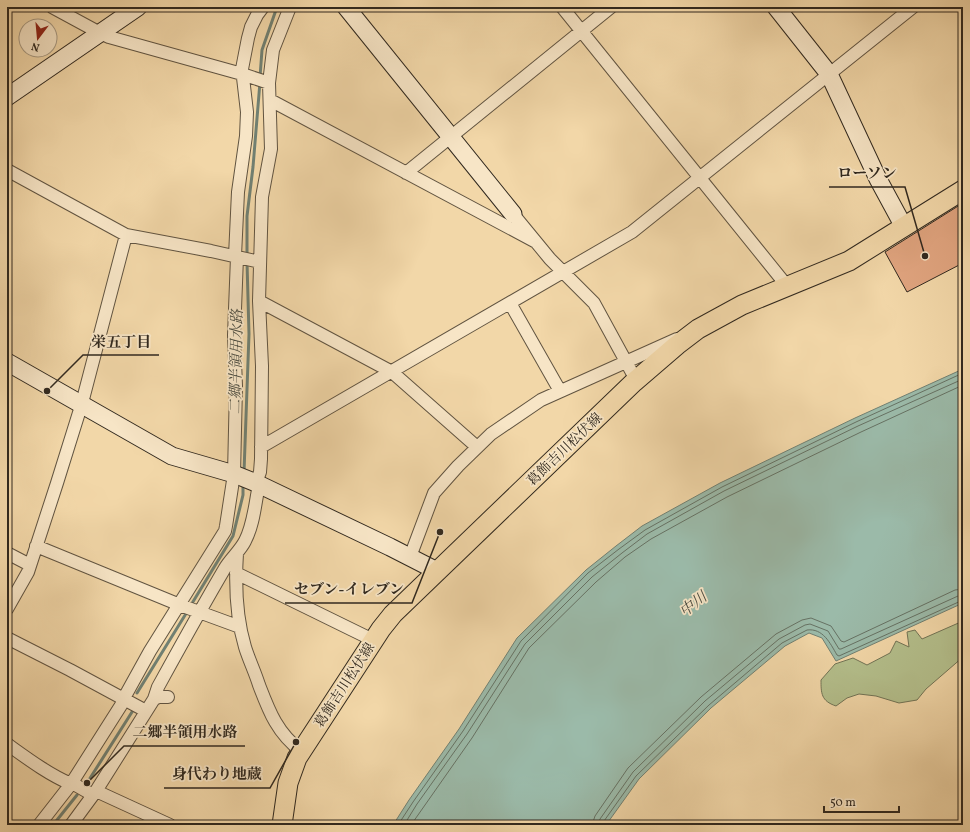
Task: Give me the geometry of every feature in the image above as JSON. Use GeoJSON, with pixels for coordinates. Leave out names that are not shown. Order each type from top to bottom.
{"type":"FeatureCollection","features":[{"type":"Feature","properties":{"kind":"main road","name":"葛飾吉川松伏線"},"geometry":{"type":"LineString","coordinates":[[282,825],[288,782],[301,751],[373,640],[393,614],[636,380],[677,344],[698,329],[742,305],[849,261],[963,190]]}},
{"type":"Feature","properties":{"kind":"street"},"geometry":{"type":"LineString","coordinates":[[52,7],[100,33],[269,83]]}},
{"type":"Feature","properties":{"kind":"street"},"geometry":{"type":"LineString","coordinates":[[7,97],[138,7]]}},
{"type":"Feature","properties":{"kind":"street"},"geometry":{"type":"LineString","coordinates":[[39,825],[71,784],[124,698],[150,651],[225,531],[229,514],[234,474],[236,386],[234,335],[238,192],[246,136],[247,112],[242,74],[248,38],[257,15],[263,7]]}},
{"type":"Feature","properties":{"kind":"street"},"geometry":{"type":"LineString","coordinates":[[71,825],[94,793],[154,699],[199,612],[229,562],[238,553],[248,532],[260,472],[262,366],[259,301],[262,197],[271,149],[269,83],[272,50],[290,7]]}},
{"type":"Feature","properties":{"kind":"street"},"geometry":{"type":"LineString","coordinates":[[346,7],[536,242],[594,303],[636,380]]}},
{"type":"Feature","properties":{"kind":"street"},"geometry":{"type":"LineString","coordinates":[[562,7],[787,286]]}},
{"type":"Feature","properties":{"kind":"street"},"geometry":{"type":"LineString","coordinates":[[406,173],[611,7]]}},
{"type":"Feature","properties":{"kind":"street"},"geometry":{"type":"LineString","coordinates":[[776,7],[829,74],[878,179],[904,227]]}},
{"type":"Feature","properties":{"kind":"street"},"geometry":{"type":"LineString","coordinates":[[261,447],[632,232],[913,7]]}},
{"type":"Feature","properties":{"kind":"street"},"geometry":{"type":"LineString","coordinates":[[270,100],[536,242]]}},
{"type":"Feature","properties":{"kind":"street"},"geometry":{"type":"LineString","coordinates":[[7,170],[126,235],[211,250],[260,262]]}},
{"type":"Feature","properties":{"kind":"street"},"geometry":{"type":"LineString","coordinates":[[7,609],[28,572],[82,403],[126,235]]}},
{"type":"Feature","properties":{"kind":"street"},"geometry":{"type":"LineString","coordinates":[[259,301],[392,372],[477,447]]}},
{"type":"Feature","properties":{"kind":"street"},"geometry":{"type":"LineString","coordinates":[[510,303],[560,391]]}},
{"type":"Feature","properties":{"kind":"street"},"geometry":{"type":"LineString","coordinates":[[410,557],[434,493],[441,484],[491,434],[541,400],[698,329]]}},
{"type":"Feature","properties":{"kind":"street"},"geometry":{"type":"LineString","coordinates":[[7,362],[82,403],[172,456],[234,474],[437,571]]}},
{"type":"Feature","properties":{"kind":"street"},"geometry":{"type":"LineString","coordinates":[[36,546],[180,605],[240,627]]}},
{"type":"Feature","properties":{"kind":"street"},"geometry":{"type":"LineString","coordinates":[[7,553],[30,565]]}},
{"type":"Feature","properties":{"kind":"street"},"geometry":{"type":"LineString","coordinates":[[238,553],[236,586],[240,627],[245,647],[273,720],[290,742],[301,751]]}},
{"type":"Feature","properties":{"kind":"street"},"geometry":{"type":"LineString","coordinates":[[236,572],[373,640]]}},
{"type":"Feature","properties":{"kind":"street"},"geometry":{"type":"LineString","coordinates":[[7,638],[124,698],[146,711]]}},
{"type":"Feature","properties":{"kind":"street"},"geometry":{"type":"LineString","coordinates":[[154,699],[159,697],[168,697]]}},
{"type":"Feature","properties":{"kind":"street"},"geometry":{"type":"LineString","coordinates":[[7,744],[35,765],[60,780],[170,825]]}},
{"type":"Feature","properties":{"kind":"green space"},"geometry":{"type":"Polygon","coordinates":[[[963,621],[963,657],[926,689],[917,700],[899,703],[876,696],[859,694],[847,698],[836,706],[827,702],[823,696],[821,680],[835,664],[853,658],[867,665],[890,653],[896,641],[909,647],[907,632],[915,630],[922,639],[963,621]]]}},
{"type":"Feature","properties":{"kind":"water","name":"中川"},"geometry":{"type":"Polygon","coordinates":[[[963,369],[963,603],[836,661],[822,638],[809,633],[785,646],[711,708],[639,779],[606,825],[393,825],[459,729],[517,638],[586,570],[616,546],[642,526],[720,483],[855,418],[963,369]]]}},
{"type":"Feature","properties":{"kind":"building"},"geometry":{"type":"Polygon","coordinates":[[[963,203],[963,263],[907,292],[885,252],[963,203]]]}},
{"type":"Feature","properties":{"kind":"waterway","name":"二郷半領用水路"},"geometry":{"type":"LineString","coordinates":[[260,77],[262,50],[277,7]]}},
{"type":"Feature","properties":{"kind":"waterway","name":"二郷半領用水路"},"geometry":{"type":"LineString","coordinates":[[247,256],[247,216],[253,167],[260,82]]}},
{"type":"Feature","properties":{"kind":"waterway","name":"二郷半領用水路"},"geometry":{"type":"LineString","coordinates":[[244,472],[249,334],[247,262]]}},
{"type":"Feature","properties":{"kind":"waterway","name":"二郷半領用水路"},"geometry":{"type":"LineString","coordinates":[[191,605],[233,536],[243,495],[243,484]]}},
{"type":"Feature","properties":{"kind":"waterway","name":"二郷半領用水路"},"geometry":{"type":"LineString","coordinates":[[137,693],[187,612]]}},
{"type":"Feature","properties":{"kind":"waterway","name":"二郷半領用水路"},"geometry":{"type":"LineString","coordinates":[[87,783],[132,712]]}},
{"type":"Feature","properties":{"kind":"waterway","name":"二郷半領用水路"},"geometry":{"type":"LineString","coordinates":[[53,825],[77,795]]}},
{"type":"Feature","properties":{"kind":"place","name":"ローソン"},"geometry":{"type":"Point","coordinates":[925,256]}},
{"type":"Feature","properties":{"kind":"place","name":"栄五丁目"},"geometry":{"type":"Point","coordinates":[47,391]}},
{"type":"Feature","properties":{"kind":"place","name":"セブン-イレブン"},"geometry":{"type":"Point","coordinates":[440,532]}},
{"type":"Feature","properties":{"kind":"place","name":"身代わり地蔵"},"geometry":{"type":"Point","coordinates":[296,742]}},
{"type":"Feature","properties":{"kind":"place","name":"二郷半領用水路"},"geometry":{"type":"Point","coordinates":[87,783]}}]}
